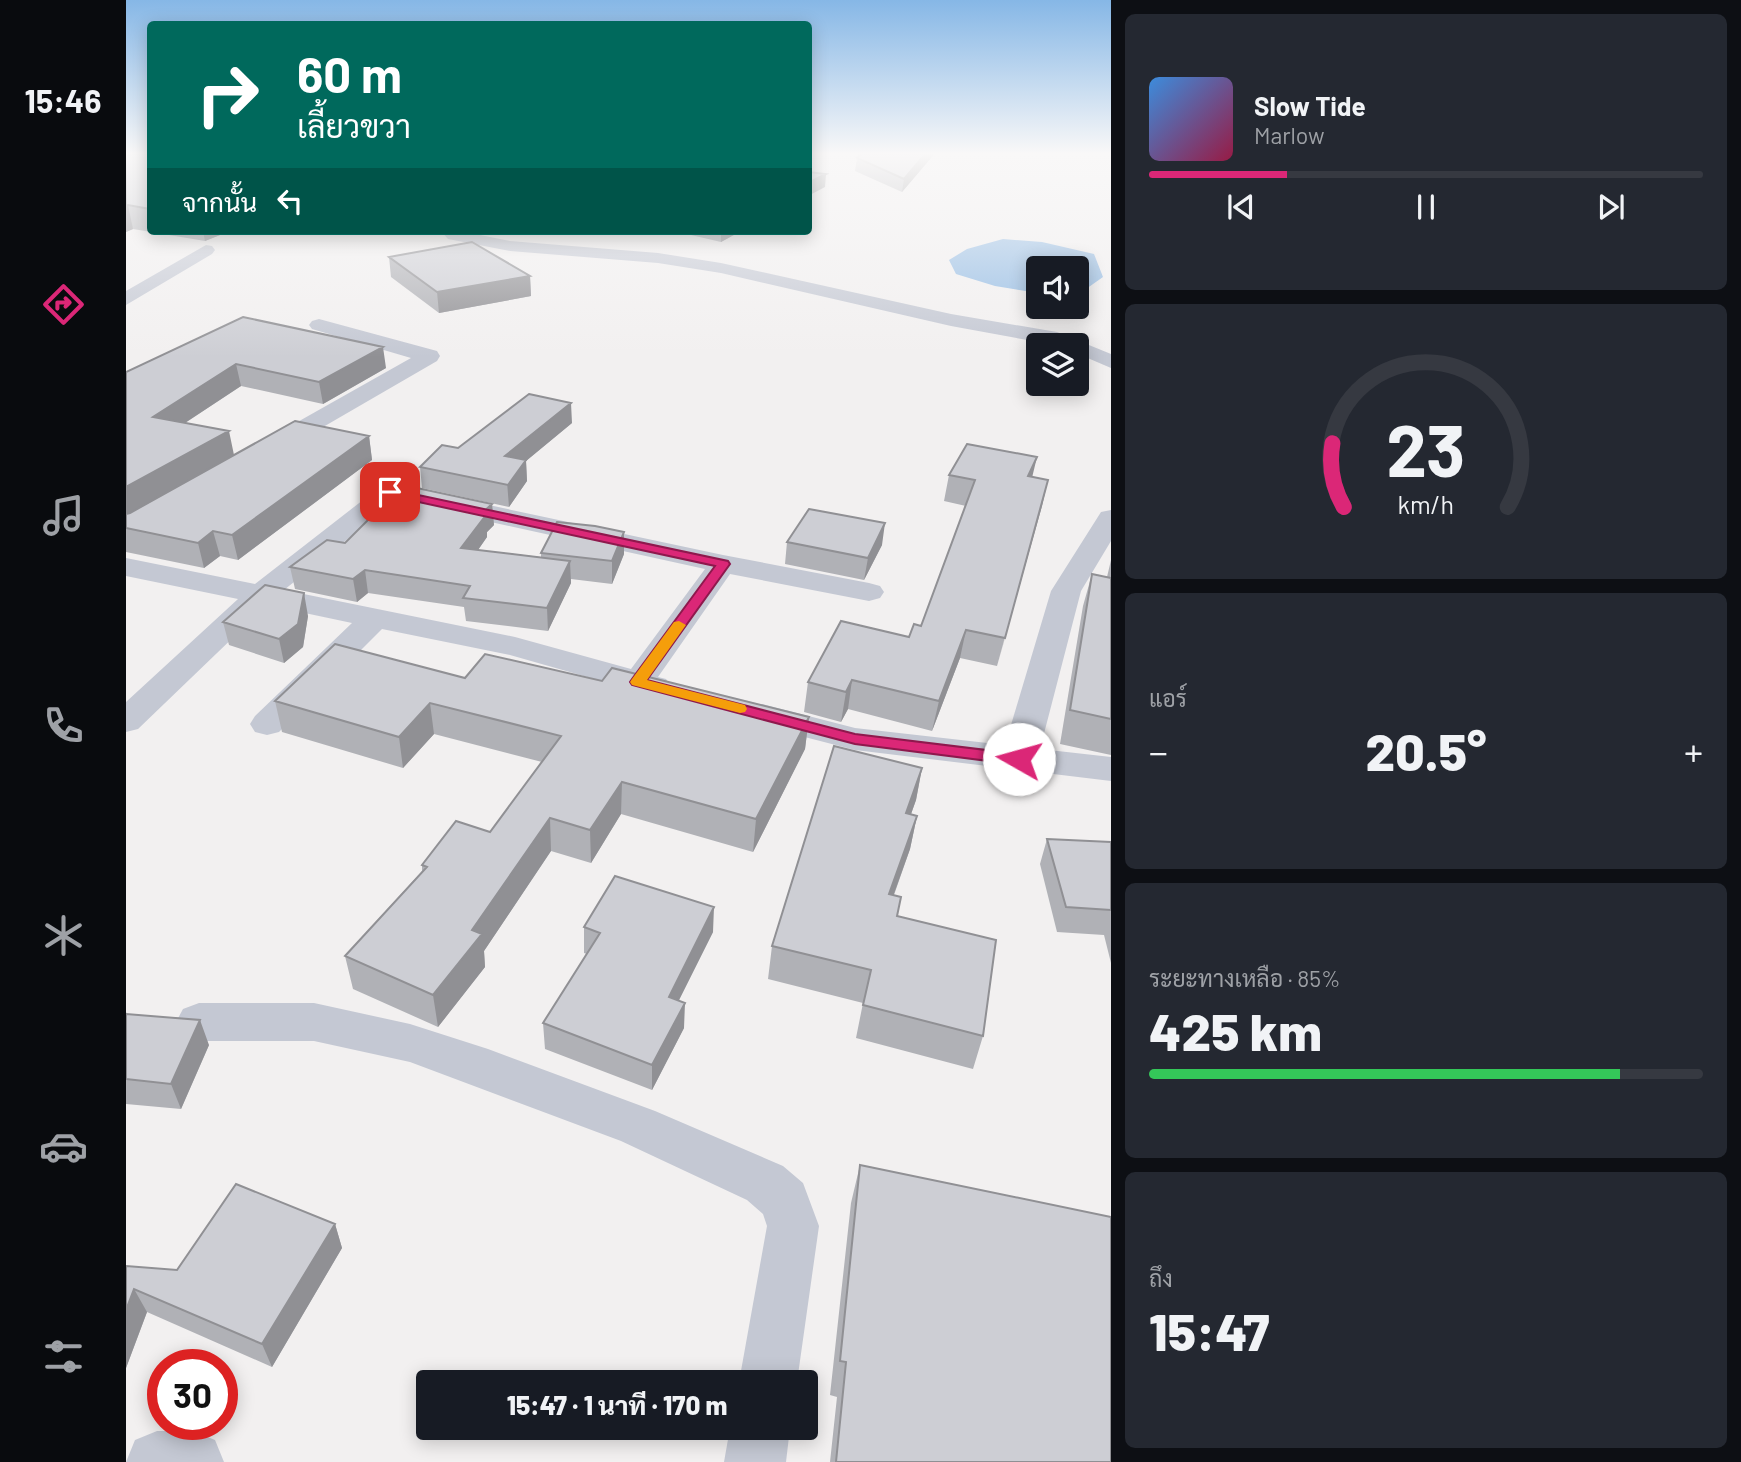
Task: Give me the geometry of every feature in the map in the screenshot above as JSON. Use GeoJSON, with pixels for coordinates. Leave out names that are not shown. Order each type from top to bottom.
{"type":"FeatureCollection","features":[{"type":"Feature","properties":{"kind":"street"},"geometry":{"type":"LineString","coordinates":[[454,235],[510,246],[658,258],[721,268],[951,320],[1028,333]]}},
{"type":"Feature","properties":{"kind":"street"},"geometry":{"type":"LineString","coordinates":[[126,299],[206,250]]}},
{"type":"Feature","properties":{"kind":"street"},"geometry":{"type":"LineString","coordinates":[[247,461],[429,356],[319,325]]}},
{"type":"Feature","properties":{"kind":"street"},"geometry":{"type":"LineString","coordinates":[[1089,352],[1111,362]]}},
{"type":"Feature","properties":{"kind":"street"},"geometry":{"type":"LineString","coordinates":[[126,721],[260,595],[390,492],[723,564],[869,592]]}},
{"type":"Feature","properties":{"kind":"street"},"geometry":{"type":"LineString","coordinates":[[1019,759],[1066,591],[1111,518]]}},
{"type":"Feature","properties":{"kind":"street"},"geometry":{"type":"LineString","coordinates":[[638,682],[723,564]]}},
{"type":"Feature","properties":{"kind":"street"},"geometry":{"type":"LineString","coordinates":[[126,567],[515,647],[689,695]]}},
{"type":"Feature","properties":{"kind":"street"},"geometry":{"type":"LineString","coordinates":[[1066,591],[1100,598]]}},
{"type":"Feature","properties":{"kind":"street"},"geometry":{"type":"LineString","coordinates":[[267,724],[375,618]]}},
{"type":"Feature","properties":{"kind":"street"},"geometry":{"type":"LineString","coordinates":[[727,705],[855,739],[1111,769]]}},
{"type":"Feature","properties":{"kind":"street"},"geometry":{"type":"LineString","coordinates":[[199,1022],[314,1022],[410,1043],[638,1126],[765,1183],[785,1200],[793,1226],[770,1370]]}},
{"type":"Feature","properties":{"kind":"street"},"geometry":{"type":"LineString","coordinates":[[755,1462],[758,1440]]}},
{"type":"Feature","properties":{"kind":"street"},"geometry":{"type":"LineString","coordinates":[[157,1462],[193,1462]]}},
{"type":"Feature","properties":{"kind":"water"},"geometry":{"type":"Polygon","coordinates":[[[1003,239],[1042,242],[1094,254],[1103,277],[1089,287],[1089,256],[1026,256],[1026,291],[995,286],[956,274],[949,260],[967,249],[1003,239]]]}},
{"type":"Feature","properties":{"kind":"building"},"geometry":{"type":"Polygon","coordinates":[[[472,242],[530,276],[437,292],[389,257],[472,242]]]}},
{"type":"Feature","properties":{"kind":"building"},"geometry":{"type":"Polygon","coordinates":[[[243,317],[383,347],[319,382],[236,364],[153,417],[229,431],[126,487],[126,372],[243,317]]]}},
{"type":"Feature","properties":{"kind":"building"},"geometry":{"type":"Polygon","coordinates":[[[529,394],[571,403],[505,456],[526,460],[508,485],[420,467],[442,445],[458,448],[529,394]]]}},
{"type":"Feature","properties":{"kind":"building"},"geometry":{"type":"Polygon","coordinates":[[[295,421],[369,436],[232,535],[213,531],[198,543],[126,528],[126,514],[295,421]]]}},
{"type":"Feature","properties":{"kind":"building"},"geometry":{"type":"Polygon","coordinates":[[[967,444],[1037,457],[1028,476],[1048,480],[1005,638],[966,630],[939,701],[852,680],[846,692],[808,682],[841,621],[909,637],[914,624],[921,626],[975,480],[949,475],[967,444]]]}},
{"type":"Feature","properties":{"kind":"building"},"geometry":{"type":"Polygon","coordinates":[[[403,485],[492,504],[481,514],[486,515],[461,548],[570,561],[547,608],[463,598],[470,586],[365,570],[353,579],[290,567],[327,540],[345,543],[403,485]]]}},
{"type":"Feature","properties":{"kind":"building"},"geometry":{"type":"Polygon","coordinates":[[[809,509],[885,523],[868,558],[787,542],[809,509]]]}},
{"type":"Feature","properties":{"kind":"building"},"geometry":{"type":"Polygon","coordinates":[[[557,522],[624,532],[612,561],[541,553],[557,522]]]}},
{"type":"Feature","properties":{"kind":"building"},"geometry":{"type":"Polygon","coordinates":[[[1092,574],[1111,578],[1111,719],[1070,710],[1092,574]]]}},
{"type":"Feature","properties":{"kind":"building"},"geometry":{"type":"Polygon","coordinates":[[[265,585],[304,593],[298,624],[279,639],[223,622],[265,585]]]}},
{"type":"Feature","properties":{"kind":"building"},"geometry":{"type":"Polygon","coordinates":[[[335,644],[465,678],[485,654],[602,681],[612,668],[809,717],[756,819],[622,782],[590,830],[550,818],[472,930],[482,934],[433,995],[345,956],[427,867],[422,865],[456,821],[490,832],[561,736],[430,703],[399,737],[275,701],[335,644]]]}},
{"type":"Feature","properties":{"kind":"building"},"geometry":{"type":"Polygon","coordinates":[[[834,746],[922,768],[906,813],[917,816],[889,894],[901,897],[897,916],[996,940],[983,1036],[863,1005],[871,970],[772,946],[834,746]]]}},
{"type":"Feature","properties":{"kind":"building"},"geometry":{"type":"Polygon","coordinates":[[[1047,839],[1111,842],[1111,910],[1066,907],[1047,839]]]}},
{"type":"Feature","properties":{"kind":"building"},"geometry":{"type":"Polygon","coordinates":[[[615,876],[714,907],[669,997],[685,1003],[652,1065],[543,1023],[600,933],[584,927],[615,876]]]}},
{"type":"Feature","properties":{"kind":"building"},"geometry":{"type":"Polygon","coordinates":[[[126,1014],[200,1020],[171,1084],[126,1079],[126,1014]]]}},
{"type":"Feature","properties":{"kind":"building"},"geometry":{"type":"Polygon","coordinates":[[[860,1165],[1111,1217],[1111,1462],[836,1462],[846,1362],[840,1361],[860,1165]]]}},
{"type":"Feature","properties":{"kind":"building"},"geometry":{"type":"Polygon","coordinates":[[[236,1184],[335,1224],[262,1344],[134,1289],[126,1310],[126,1266],[177,1270],[236,1184]]]}},
{"type":"Feature","properties":{"kind":"slow traffic"},"geometry":{"type":"LineString","coordinates":[[679,625],[638,682],[740,709]]}},
{"type":"Feature","properties":{"kind":"route"},"geometry":{"type":"LineString","coordinates":[[390,492],[723,564],[638,682],[855,739],[1019,759]]}}]}
